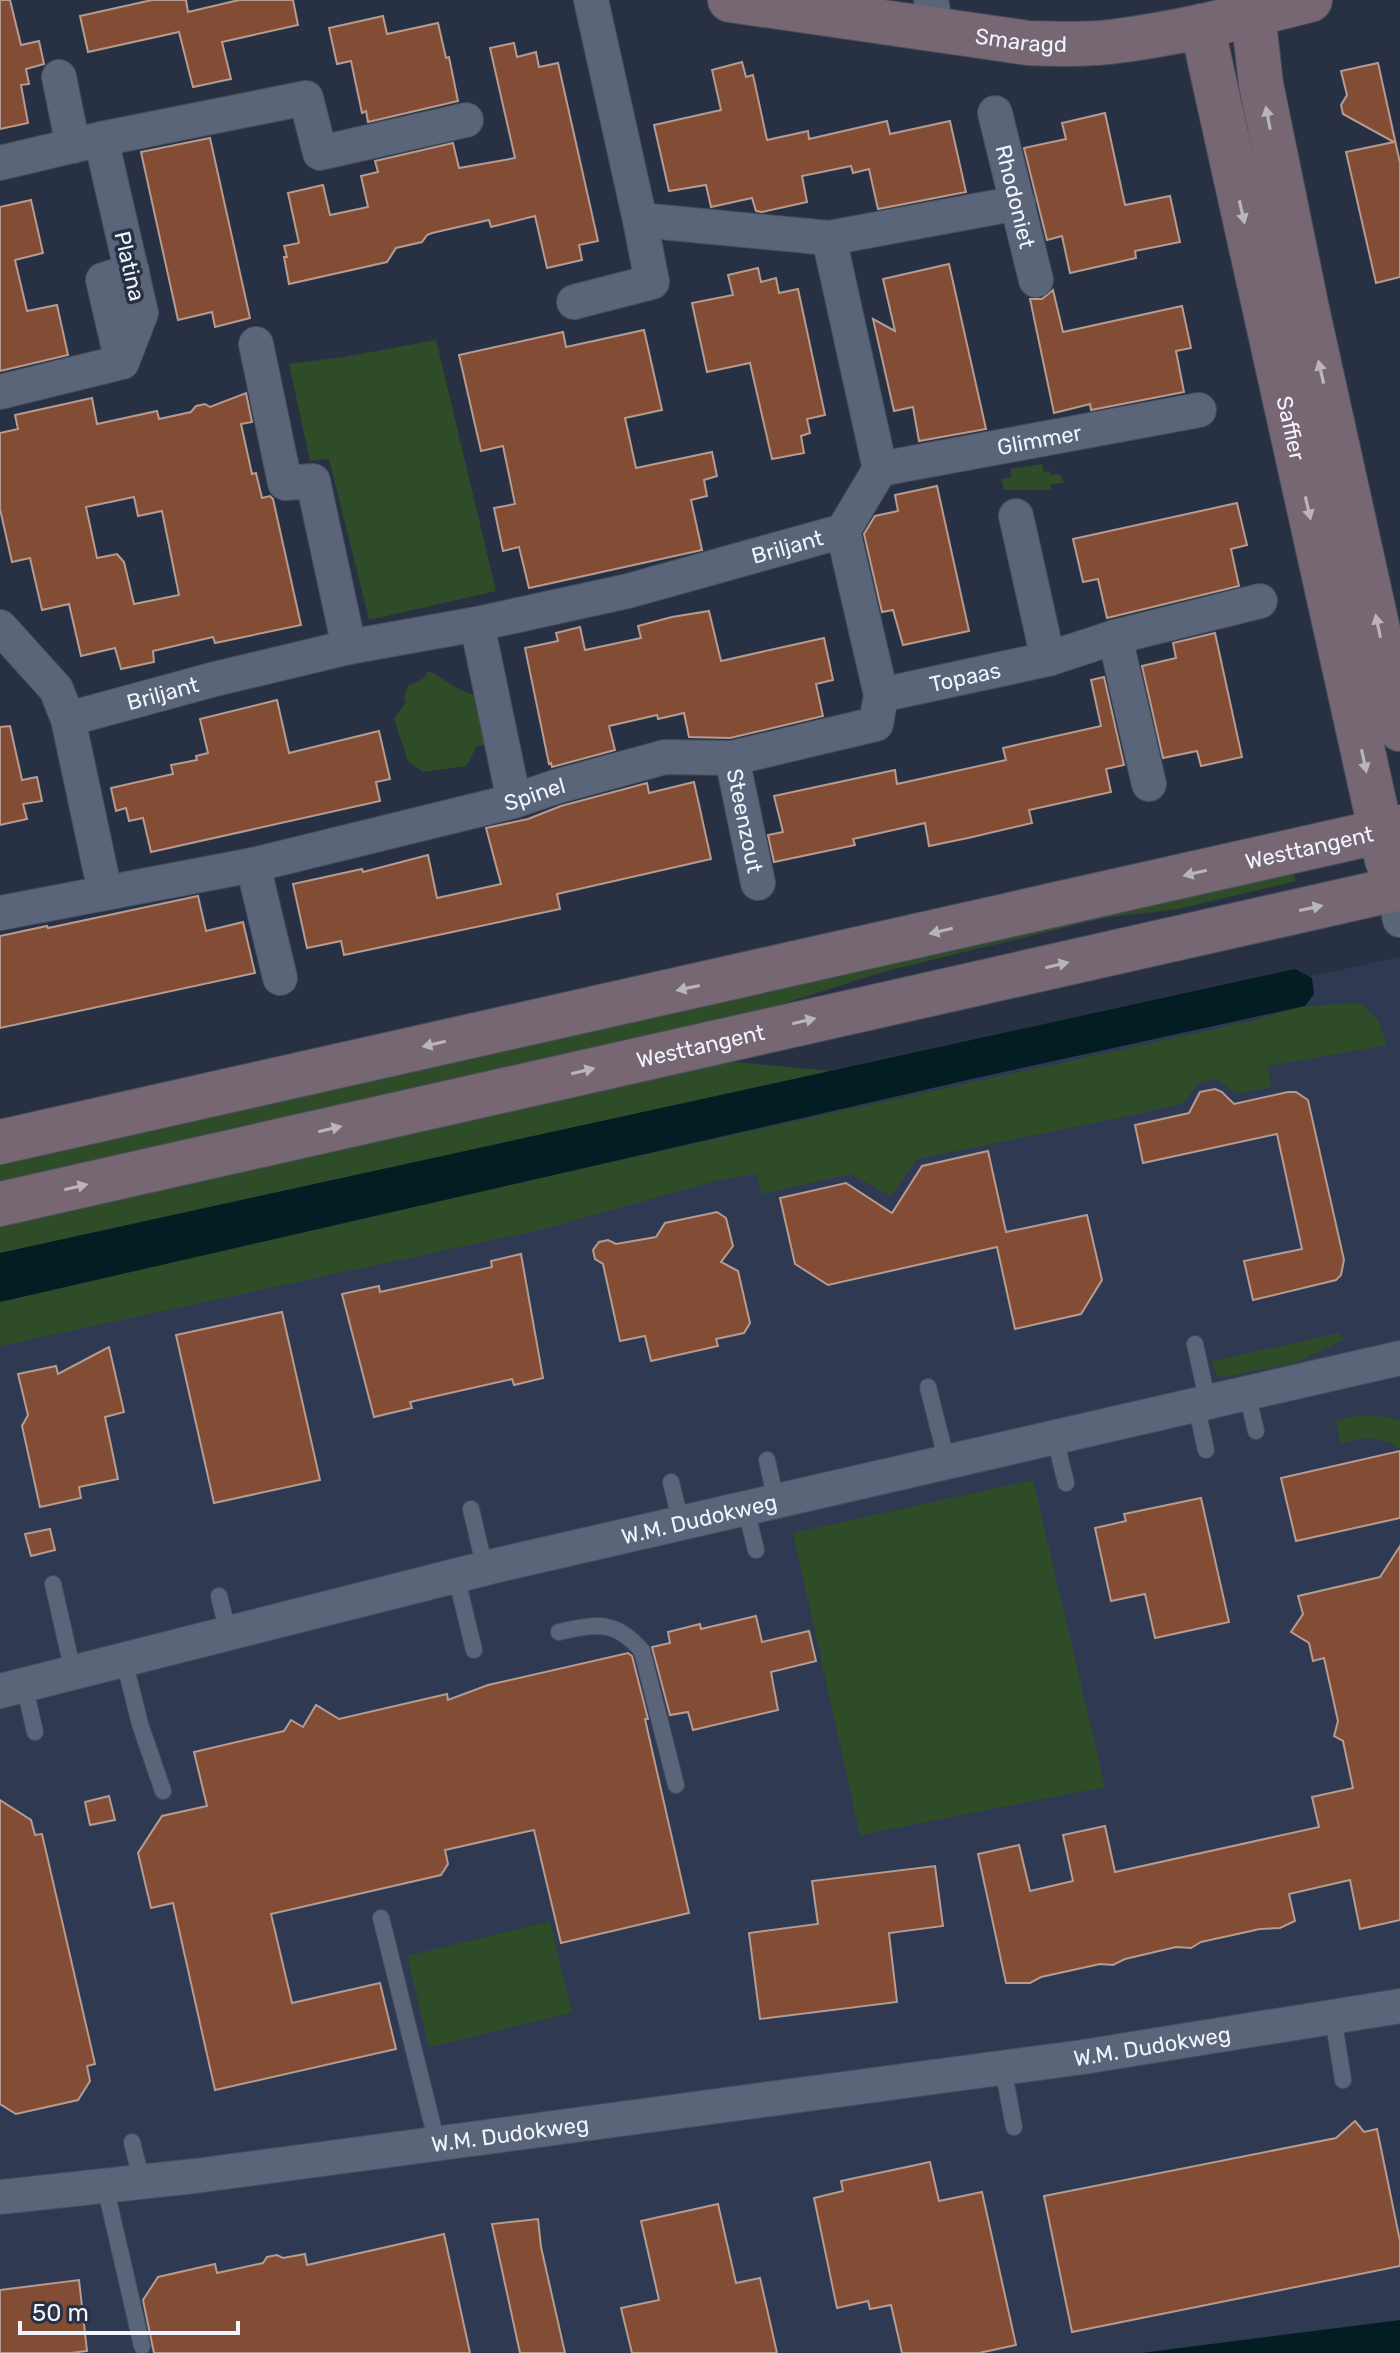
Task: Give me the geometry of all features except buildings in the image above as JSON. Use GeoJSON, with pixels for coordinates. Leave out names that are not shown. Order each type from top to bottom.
{"type":"FeatureCollection","features":[{"type":"Feature","properties":{"kind":"main road","name":"Smaragd"},"geometry":{"type":"LineString","coordinates":[[730,0],[934,14],[1028,43],[1073,44],[1143,37],[1310,0]]}},
{"type":"Feature","properties":{"kind":"main road","name":"Saffier"},"geometry":{"type":"LineString","coordinates":[[1253,14],[1261,84],[1304,294],[1400,729]]}},
{"type":"Feature","properties":{"kind":"main road","name":"Saffier"},"geometry":{"type":"LineString","coordinates":[[1202,26],[1390,829],[1398,899]]}},
{"type":"Feature","properties":{"kind":"main road","name":"Westtangent"},"geometry":{"type":"LineString","coordinates":[[0,1142],[1390,829]]}},
{"type":"Feature","properties":{"kind":"main road","name":"Westtangent"},"geometry":{"type":"LineString","coordinates":[[0,1204],[1398,899]]}},
{"type":"Feature","properties":{"kind":"street"},"geometry":{"type":"LineString","coordinates":[[574,302],[652,282],[591,0]]}},
{"type":"Feature","properties":{"kind":"street","name":"Platina"},"geometry":{"type":"LineString","coordinates":[[0,392],[122,362],[141,313],[132,271],[87,142],[59,77]]}},
{"type":"Feature","properties":{"kind":"street"},"geometry":{"type":"LineString","coordinates":[[0,163],[87,142],[306,98],[320,153],[466,120]]}},
{"type":"Feature","properties":{"kind":"street","name":"Rhodoniet"},"geometry":{"type":"LineString","coordinates":[[995,113],[1036,280]]}},
{"type":"Feature","properties":{"kind":"street"},"geometry":{"type":"LineString","coordinates":[[640,220],[829,238],[1018,203]]}},
{"type":"Feature","properties":{"kind":"street"},"geometry":{"type":"LineString","coordinates":[[829,238],[880,469]]}},
{"type":"Feature","properties":{"kind":"street"},"geometry":{"type":"LineString","coordinates":[[256,344],[285,483],[313,481],[349,647]]}},
{"type":"Feature","properties":{"kind":"street","name":"Glimmer"},"geometry":{"type":"LineString","coordinates":[[880,469],[1199,410]]}},
{"type":"Feature","properties":{"kind":"street","name":"Briljant"},"geometry":{"type":"LineString","coordinates":[[68,719],[349,647],[477,624],[628,591],[843,531],[880,469]]}},
{"type":"Feature","properties":{"kind":"street"},"geometry":{"type":"LineString","coordinates":[[1016,516],[1048,659]]}},
{"type":"Feature","properties":{"kind":"street"},"geometry":{"type":"LineString","coordinates":[[843,531],[881,695]]}},
{"type":"Feature","properties":{"kind":"street","name":"Topaas"},"geometry":{"type":"LineString","coordinates":[[881,695],[1048,659],[1115,637],[1260,601]]}},
{"type":"Feature","properties":{"kind":"street"},"geometry":{"type":"LineString","coordinates":[[477,624],[514,801]]}},
{"type":"Feature","properties":{"kind":"street"},"geometry":{"type":"LineString","coordinates":[[0,627],[56,689],[68,719],[105,892]]}},
{"type":"Feature","properties":{"kind":"street"},"geometry":{"type":"LineString","coordinates":[[1115,637],[1149,784]]}},
{"type":"Feature","properties":{"kind":"street","name":"Spinel"},"geometry":{"type":"LineString","coordinates":[[0,913],[253,865],[514,801],[665,757],[732,758],[876,724],[881,695]]}},
{"type":"Feature","properties":{"kind":"street","name":"Steenzout"},"geometry":{"type":"LineString","coordinates":[[732,758],[758,883]]}},
{"type":"Feature","properties":{"kind":"street"},"geometry":{"type":"LineString","coordinates":[[253,865],[280,978]]}},
{"type":"Feature","properties":{"kind":"street","name":"W.M. Dudokweg"},"geometry":{"type":"LineString","coordinates":[[12,1688],[470,1572],[1400,1358]]}},
{"type":"Feature","properties":{"kind":"street","name":"W.M. Dudokweg"},"geometry":{"type":"LineString","coordinates":[[0,2197],[142,2182],[1003,2068],[1400,2006]]}},
{"type":"Feature","properties":{"kind":"lane"},"geometry":{"type":"LineString","coordinates":[[1195,1344],[1206,1450]]}},
{"type":"Feature","properties":{"kind":"lane"},"geometry":{"type":"LineString","coordinates":[[928,1387],[947,1462]]}},
{"type":"Feature","properties":{"kind":"lane"},"geometry":{"type":"LineString","coordinates":[[1247,1394],[1256,1431]]}},
{"type":"Feature","properties":{"kind":"lane"},"geometry":{"type":"LineString","coordinates":[[1055,1438],[1066,1483]]}},
{"type":"Feature","properties":{"kind":"lane"},"geometry":{"type":"LineString","coordinates":[[756,1550],[767,1460]]}},
{"type":"Feature","properties":{"kind":"lane"},"geometry":{"type":"LineString","coordinates":[[671,1482],[681,1523]]}},
{"type":"Feature","properties":{"kind":"lane"},"geometry":{"type":"LineString","coordinates":[[471,1509],[474,1650]]}},
{"type":"Feature","properties":{"kind":"lane"},"geometry":{"type":"LineString","coordinates":[[53,1584],[73,1672]]}},
{"type":"Feature","properties":{"kind":"lane"},"geometry":{"type":"LineString","coordinates":[[219,1596],[228,1632]]}},
{"type":"Feature","properties":{"kind":"lane"},"geometry":{"type":"LineString","coordinates":[[559,1632],[595,1624],[613,1627],[629,1636],[642,1651],[676,1785]]}},
{"type":"Feature","properties":{"kind":"lane"},"geometry":{"type":"LineString","coordinates":[[124,1660],[140,1724],[163,1791]]}},
{"type":"Feature","properties":{"kind":"lane"},"geometry":{"type":"LineString","coordinates":[[12,1688],[35,1732]]}},
{"type":"Feature","properties":{"kind":"lane"},"geometry":{"type":"LineString","coordinates":[[381,1918],[437,2143]]}},
{"type":"Feature","properties":{"kind":"lane"},"geometry":{"type":"LineString","coordinates":[[1333,2017],[1343,2080]]}},
{"type":"Feature","properties":{"kind":"lane"},"geometry":{"type":"LineString","coordinates":[[1003,2068],[1014,2127]]}},
{"type":"Feature","properties":{"kind":"lane"},"geometry":{"type":"LineString","coordinates":[[132,2142],[142,2182]]}},
{"type":"Feature","properties":{"kind":"lane"},"geometry":{"type":"LineString","coordinates":[[105,2186],[142,2346]]}},
{"type":"Feature","properties":{"kind":"shaded area"},"geometry":{"type":"Polygon","coordinates":[[[1400,957],[1400,2333],[1240,2353],[0,2353],[0,1261],[1400,957]]]}},
{"type":"Feature","properties":{"kind":"shaded area"},"geometry":{"type":"Polygon","coordinates":[[[1295,969],[1312,978],[1314,994],[1305,1006],[972,1079],[0,1302],[0,1253],[1295,969]]]}},
{"type":"Feature","properties":{"kind":"shaded area"},"geometry":{"type":"Polygon","coordinates":[[[1400,2320],[1400,2353],[1141,2353],[1400,2320]]]}},
{"type":"Feature","properties":{"kind":"green space"},"geometry":{"type":"Polygon","coordinates":[[[436,340],[496,591],[369,620],[329,459],[310,461],[289,364],[436,340]]]}},
{"type":"Feature","properties":{"kind":"green space"},"geometry":{"type":"Polygon","coordinates":[[[1042,464],[1044,472],[1060,474],[1064,483],[1051,484],[1051,490],[1004,490],[1001,479],[1011,477],[1011,469],[1042,464]]]}},
{"type":"Feature","properties":{"kind":"green space"},"geometry":{"type":"Polygon","coordinates":[[[428,671],[461,690],[480,695],[491,744],[477,746],[466,766],[423,772],[408,761],[394,719],[406,702],[404,698],[408,686],[423,679],[428,671]]]}},
{"type":"Feature","properties":{"kind":"green space"},"geometry":{"type":"Polygon","coordinates":[[[1292,869],[1296,881],[1178,909],[1104,918],[886,971],[738,1018],[0,1184],[0,1159],[1292,869]]]}},
{"type":"Feature","properties":{"kind":"green space"},"geometry":{"type":"Polygon","coordinates":[[[1361,1003],[1378,1020],[1387,1045],[1268,1066],[1271,1087],[1237,1094],[1216,1079],[1199,1082],[1184,1103],[917,1159],[891,1196],[851,1174],[762,1194],[756,1174],[715,1181],[544,1229],[0,1346],[0,1302],[593,1166],[1251,1021],[1305,1006],[1361,1003]]]}},
{"type":"Feature","properties":{"kind":"green space"},"geometry":{"type":"Polygon","coordinates":[[[712,1060],[831,1071],[0,1253],[0,1221],[712,1060]]]}},
{"type":"Feature","properties":{"kind":"green space"},"geometry":{"type":"Polygon","coordinates":[[[1340,1333],[1343,1340],[1297,1362],[1226,1377],[1219,1376],[1214,1370],[1212,1361],[1340,1333]]]}},
{"type":"Feature","properties":{"kind":"green space"},"geometry":{"type":"Polygon","coordinates":[[[1364,1415],[1400,1421],[1400,1449],[1378,1439],[1340,1443],[1336,1420],[1364,1415]]]}},
{"type":"Feature","properties":{"kind":"green space"},"geometry":{"type":"Polygon","coordinates":[[[1033,1480],[1105,1787],[860,1835],[793,1533],[1033,1480]]]}},
{"type":"Feature","properties":{"kind":"green space"},"geometry":{"type":"Polygon","coordinates":[[[550,1921],[572,2013],[429,2047],[407,1956],[550,1921]]]}}]}
